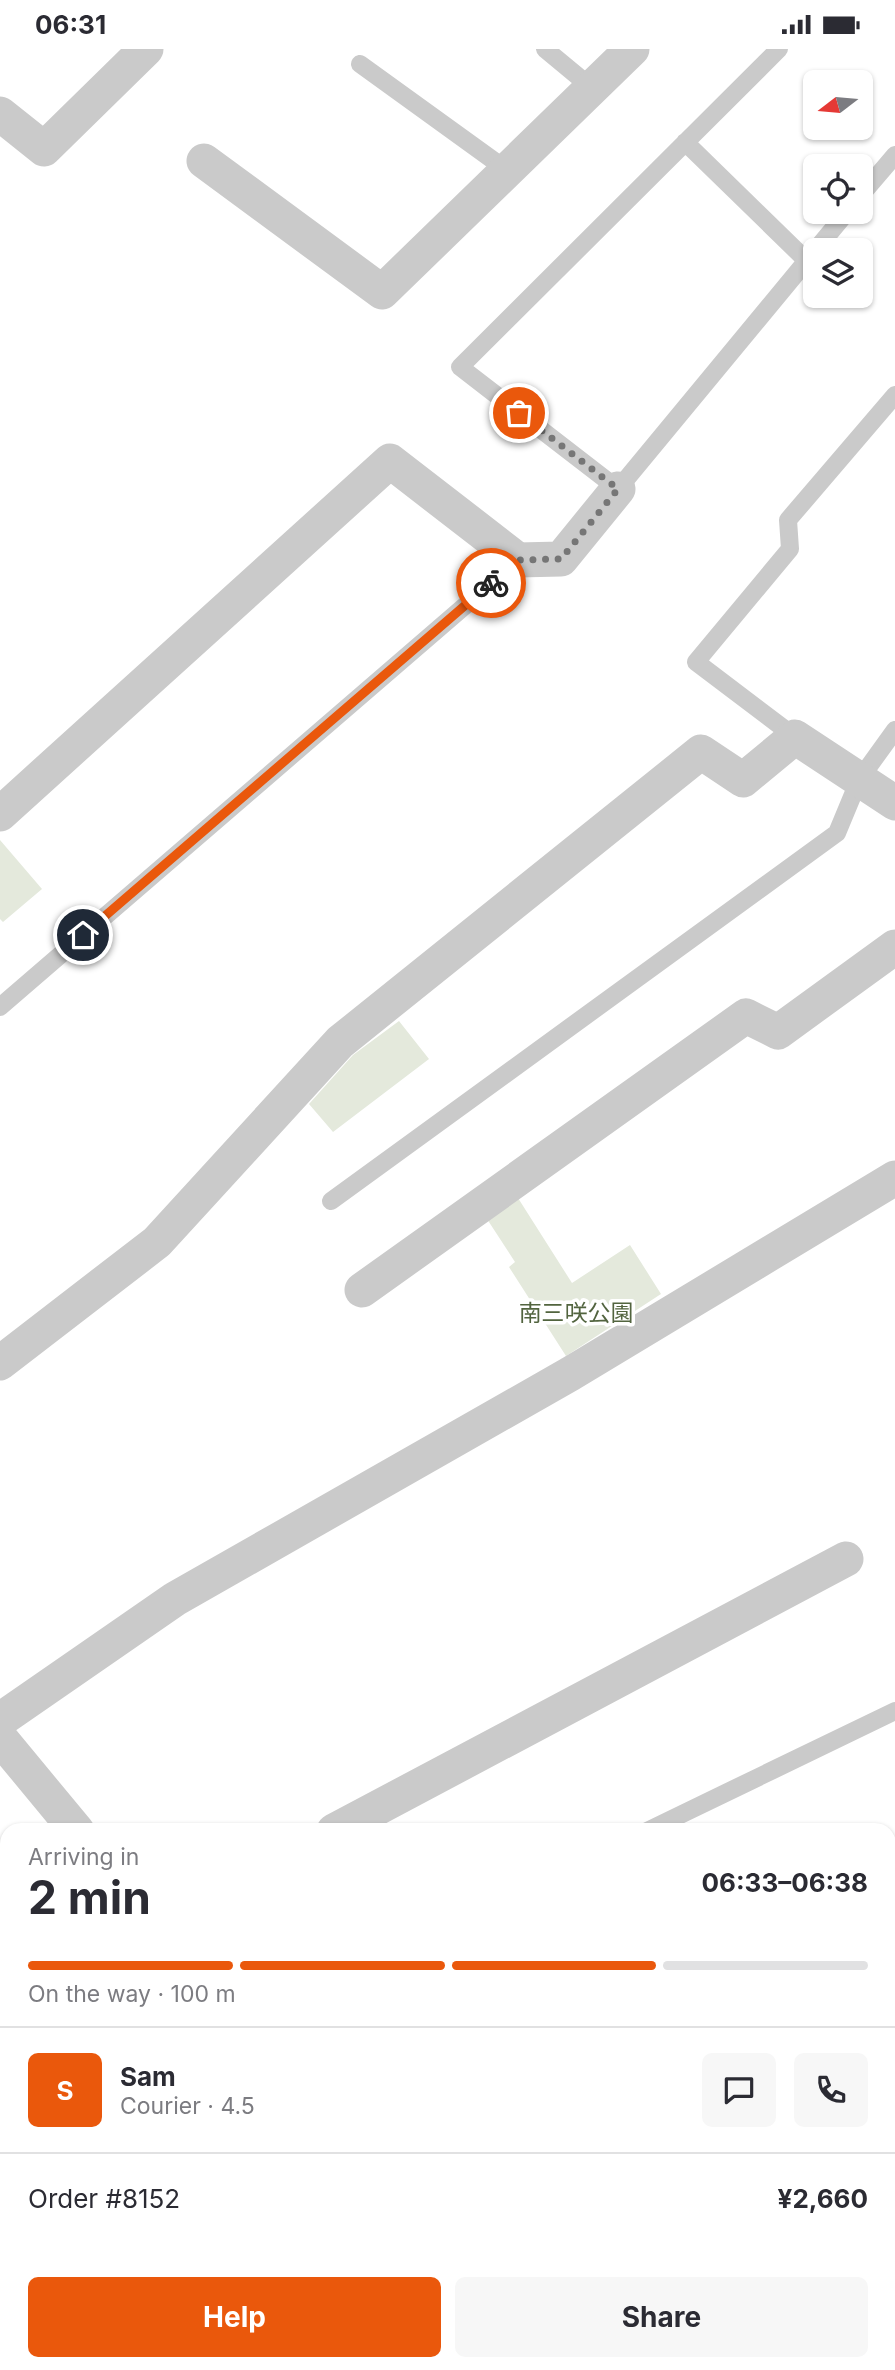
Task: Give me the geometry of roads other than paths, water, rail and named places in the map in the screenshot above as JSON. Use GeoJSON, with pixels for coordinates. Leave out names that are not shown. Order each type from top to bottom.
{"type":"FeatureCollection","features":[{"type":"Feature","properties":{"kind":"street"},"geometry":{"type":"LineString","coordinates":[[0,114],[44,149],[146,49]]}},
{"type":"Feature","properties":{"kind":"street"},"geometry":{"type":"LineString","coordinates":[[204,161],[382,292],[632,49]]}},
{"type":"Feature","properties":{"kind":"street"},"geometry":{"type":"LineString","coordinates":[[0,814],[390,461],[518,560],[561,559],[618,489]]}},
{"type":"Feature","properties":{"kind":"street"},"geometry":{"type":"LineString","coordinates":[[0,1363],[158,1243],[340,1042],[701,752],[743,780],[795,737],[895,803]]}},
{"type":"Feature","properties":{"kind":"street"},"geometry":{"type":"LineString","coordinates":[[362,1290],[746,1016],[778,1032],[895,947]]}},
{"type":"Feature","properties":{"kind":"street"},"geometry":{"type":"LineString","coordinates":[[0,1720],[175,1599],[570,1374],[895,1178]]}},
{"type":"Feature","properties":{"kind":"street"},"geometry":{"type":"LineString","coordinates":[[349,1823],[846,1559]]}},
{"type":"Feature","properties":{"kind":"street"},"geometry":{"type":"LineString","coordinates":[[0,1738],[71,1823]]}},
{"type":"Feature","properties":{"kind":"lane"},"geometry":{"type":"LineString","coordinates":[[545,49],[592,88]]}},
{"type":"Feature","properties":{"kind":"lane"},"geometry":{"type":"LineString","coordinates":[[779,49],[460,367],[618,489],[803,264]]}},
{"type":"Feature","properties":{"kind":"lane"},"geometry":{"type":"LineString","coordinates":[[360,64],[508,171]]}},
{"type":"Feature","properties":{"kind":"lane"},"geometry":{"type":"LineString","coordinates":[[685,142],[803,257]]}},
{"type":"Feature","properties":{"kind":"lane"},"geometry":{"type":"LineString","coordinates":[[873,181],[895,155]]}},
{"type":"Feature","properties":{"kind":"lane"},"geometry":{"type":"LineString","coordinates":[[825,238],[837,224]]}},
{"type":"Feature","properties":{"kind":"lane"},"geometry":{"type":"LineString","coordinates":[[795,737],[696,662],[790,549],[788,520],[895,395]]}},
{"type":"Feature","properties":{"kind":"lane"},"geometry":{"type":"LineString","coordinates":[[0,1007],[518,560]]}},
{"type":"Feature","properties":{"kind":"lane"},"geometry":{"type":"LineString","coordinates":[[331,1201],[837,833],[859,780],[895,730]]}},
{"type":"Feature","properties":{"kind":"lane"},"geometry":{"type":"LineString","coordinates":[[664,1823],[895,1711]]}},
{"type":"Feature","properties":{"kind":"park label","name":"南三咲公園"},"geometry":{"type":"Point","coordinates":[576,1313]}}]}
